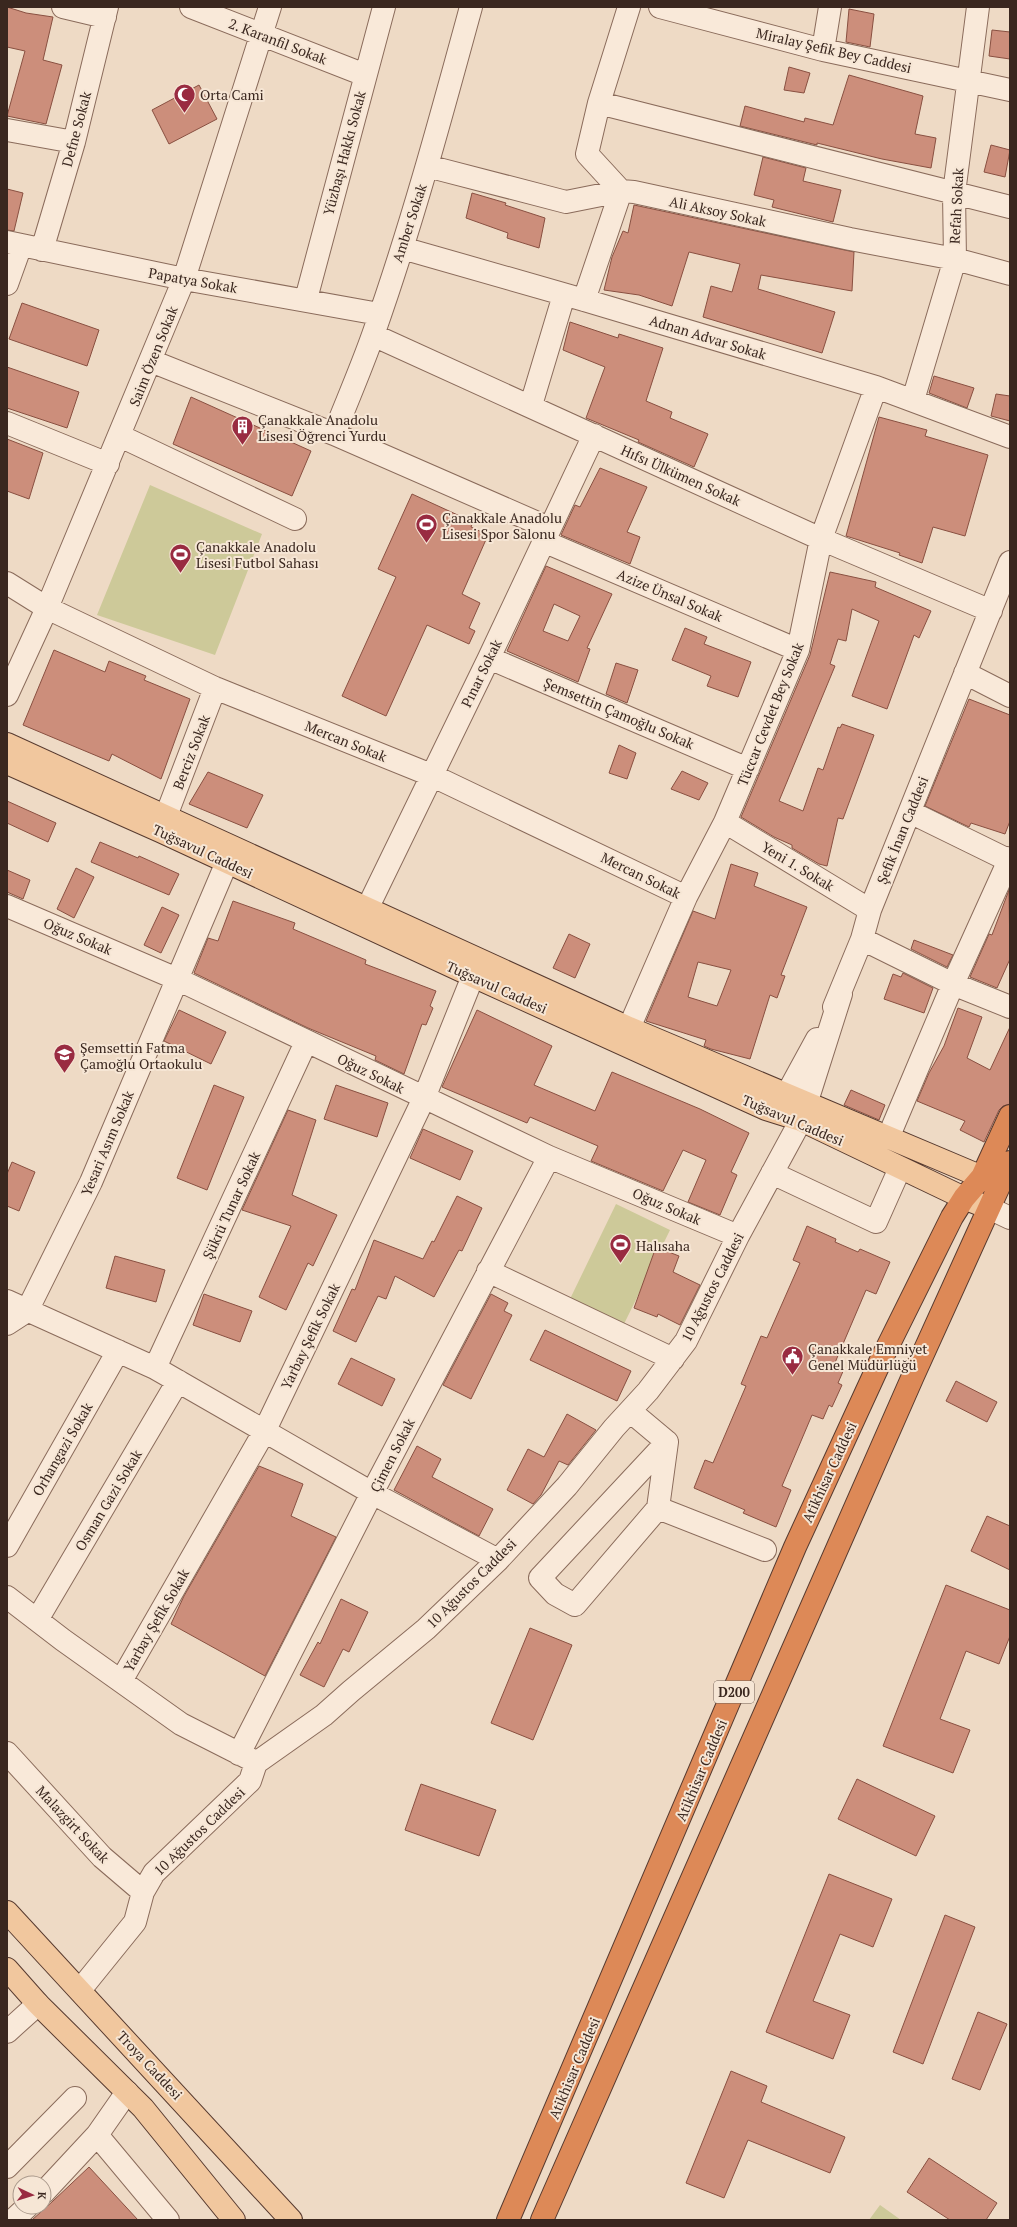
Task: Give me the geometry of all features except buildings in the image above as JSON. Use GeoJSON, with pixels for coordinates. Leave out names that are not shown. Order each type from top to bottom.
{"type":"FeatureCollection","features":[{"type":"Feature","properties":{"kind":"highway","name":"D200"},"geometry":{"type":"LineString","coordinates":[[542,2220],[913,1376],[989,1208],[997,1185],[1010,1116]]}},
{"type":"Feature","properties":{"kind":"highway","name":"D200"},"geometry":{"type":"LineString","coordinates":[[997,1185],[1010,1162]]}},
{"type":"Feature","properties":{"kind":"highway","name":"Atikhisar Caddesi"},"geometry":{"type":"LineString","coordinates":[[508,2220],[795,1547],[880,1362],[952,1217],[964,1198],[997,1185]]}},
{"type":"Feature","properties":{"kind":"main road"},"geometry":{"type":"LineString","coordinates":[[7,744],[166,816],[366,910],[629,1028],[786,1094],[804,1111],[888,1138],[997,1185]]}},
{"type":"Feature","properties":{"kind":"main road","name":"Tuğsavul Caddesi"},"geometry":{"type":"LineString","coordinates":[[7,763],[766,1109],[804,1111],[900,1168],[989,1208]]}},
{"type":"Feature","properties":{"kind":"main road","name":"Troya Caddesi"},"geometry":{"type":"LineString","coordinates":[[7,1912],[291,2220]]}},
{"type":"Feature","properties":{"kind":"main road"},"geometry":{"type":"LineString","coordinates":[[7,1969],[38,2004],[143,2108],[234,2220]]}},
{"type":"Feature","properties":{"kind":"street"},"geometry":{"type":"LineString","coordinates":[[63,7],[106,12]]}},
{"type":"Feature","properties":{"kind":"street","name":"2. Karanfil Sokak"},"geometry":{"type":"LineString","coordinates":[[191,7],[365,75]]}},
{"type":"Feature","properties":{"kind":"street","name":"Saim Özen Sokak"},"geometry":{"type":"LineString","coordinates":[[7,695],[47,608],[120,436],[184,279],[263,36],[270,7]]}},
{"type":"Feature","properties":{"kind":"street","name":"Yüzbaşı Hakkı Sokak"},"geometry":{"type":"LineString","coordinates":[[306,299],[384,7]]}},
{"type":"Feature","properties":{"kind":"street","name":"Amber Sokak"},"geometry":{"type":"LineString","coordinates":[[334,434],[373,335],[402,248],[427,166],[471,7]]}},
{"type":"Feature","properties":{"kind":"street"},"geometry":{"type":"LineString","coordinates":[[531,405],[574,298],[621,191],[587,154],[599,103],[629,7]]}},
{"type":"Feature","properties":{"kind":"street","name":"Miralay Şefik Bey Caddesi"},"geometry":{"type":"LineString","coordinates":[[660,7],[823,50],[1010,90]]}},
{"type":"Feature","properties":{"kind":"street"},"geometry":{"type":"LineString","coordinates":[[823,50],[830,7]]}},
{"type":"Feature","properties":{"kind":"street","name":"Refah Sokak"},"geometry":{"type":"LineString","coordinates":[[913,400],[955,259],[954,193],[970,81],[978,7]]}},
{"type":"Feature","properties":{"kind":"street","name":"Defne Sokak"},"geometry":{"type":"LineString","coordinates":[[42,250],[74,142],[106,12]]}},
{"type":"Feature","properties":{"kind":"street"},"geometry":{"type":"LineString","coordinates":[[599,103],[1010,207]]}},
{"type":"Feature","properties":{"kind":"street"},"geometry":{"type":"LineString","coordinates":[[7,130],[74,142]]}},
{"type":"Feature","properties":{"kind":"street","name":"Ali Aksoy Sokak"},"geometry":{"type":"LineString","coordinates":[[427,166],[566,202],[621,191],[955,259],[1010,274]]}},
{"type":"Feature","properties":{"kind":"street"},"geometry":{"type":"LineString","coordinates":[[7,284],[14,243]]}},
{"type":"Feature","properties":{"kind":"street","name":"Papatya Sokak"},"geometry":{"type":"LineString","coordinates":[[14,243],[184,279],[306,299],[379,314]]}},
{"type":"Feature","properties":{"kind":"street","name":"Adnan Advar Sokak"},"geometry":{"type":"LineString","coordinates":[[402,248],[876,387],[1010,437]]}},
{"type":"Feature","properties":{"kind":"street","name":"Hıfsı Ülkümen Sokak"},"geometry":{"type":"LineString","coordinates":[[373,335],[531,405],[821,539],[991,611]]}},
{"type":"Feature","properties":{"kind":"street","name":"Azize Ünsal Sokak"},"geometry":{"type":"LineString","coordinates":[[150,361],[334,434],[798,650]]}},
{"type":"Feature","properties":{"kind":"street","name":"Tüccar Cevdet Bey Sokak"},"geometry":{"type":"LineString","coordinates":[[629,1028],[686,897],[725,822],[798,650],[821,539],[876,387]]}},
{"type":"Feature","properties":{"kind":"street"},"geometry":{"type":"LineString","coordinates":[[7,423],[108,464]]}},
{"type":"Feature","properties":{"kind":"street","name":"Pınar Sokak"},"geometry":{"type":"LineString","coordinates":[[366,910],[489,658],[546,534],[594,435]]}},
{"type":"Feature","properties":{"kind":"street"},"geometry":{"type":"LineString","coordinates":[[120,436],[295,519]]}},
{"type":"Feature","properties":{"kind":"street","name":"Şefik İnan Caddesi"},"geometry":{"type":"LineString","coordinates":[[786,1094],[841,994],[862,939],[870,910],[1010,562]]}},
{"type":"Feature","properties":{"kind":"street","name":"Mercan Sokak"},"geometry":{"type":"LineString","coordinates":[[7,583],[47,608],[215,688],[431,775],[686,897]]}},
{"type":"Feature","properties":{"kind":"street","name":"Şemsettin Çamoğlu Sokak"},"geometry":{"type":"LineString","coordinates":[[489,658],[748,769]]}},
{"type":"Feature","properties":{"kind":"street"},"geometry":{"type":"LineString","coordinates":[[965,674],[1010,696]]}},
{"type":"Feature","properties":{"kind":"street","name":"Berciz Sokak"},"geometry":{"type":"LineString","coordinates":[[166,816],[215,688]]}},
{"type":"Feature","properties":{"kind":"street"},"geometry":{"type":"LineString","coordinates":[[888,1138],[953,984],[1010,860],[910,812]]}},
{"type":"Feature","properties":{"kind":"street","name":"Yeni 1. Sokak"},"geometry":{"type":"LineString","coordinates":[[725,822],[870,910]]}},
{"type":"Feature","properties":{"kind":"street","name":"Yesari Asım Sokak"},"geometry":{"type":"LineString","coordinates":[[28,1311],[91,1182],[227,862]]}},
{"type":"Feature","properties":{"kind":"street","name":"Oğuz Sokak"},"geometry":{"type":"LineString","coordinates":[[7,906],[177,979],[549,1157],[738,1236]]}},
{"type":"Feature","properties":{"kind":"street"},"geometry":{"type":"LineString","coordinates":[[862,939],[953,984],[1010,1007]]}},
{"type":"Feature","properties":{"kind":"street","name":"Yarbay Şefik Sokak"},"geometry":{"type":"LineString","coordinates":[[120,1681],[264,1432],[424,1098],[473,976]]}},
{"type":"Feature","properties":{"kind":"street","name":"10 Ağustos Caddesi"},"geometry":{"type":"LineString","coordinates":[[80,1990],[136,1922],[143,1892],[154,1873],[250,1781],[247,1758],[324,1715],[426,1629],[498,1560],[567,1486],[673,1359],[686,1341],[738,1236],[804,1111],[841,994]]}},
{"type":"Feature","properties":{"kind":"street","name":"Şükrü Tunar Sokak"},"geometry":{"type":"LineString","coordinates":[[156,1368],[306,1042]]}},
{"type":"Feature","properties":{"kind":"street","name":"Çimen Sokak"},"geometry":{"type":"LineString","coordinates":[[247,1758],[372,1493],[549,1157]]}},
{"type":"Feature","properties":{"kind":"street"},"geometry":{"type":"LineString","coordinates":[[772,1173],[876,1222],[900,1168]]}},
{"type":"Feature","properties":{"kind":"street"},"geometry":{"type":"LineString","coordinates":[[989,1208],[1010,1218]]}},
{"type":"Feature","properties":{"kind":"street"},"geometry":{"type":"LineString","coordinates":[[488,1271],[673,1359]]}},
{"type":"Feature","properties":{"kind":"street"},"geometry":{"type":"LineString","coordinates":[[7,1301],[156,1368],[264,1432],[372,1493],[498,1560]]}},
{"type":"Feature","properties":{"kind":"street"},"geometry":{"type":"LineString","coordinates":[[7,1324],[28,1311]]}},
{"type":"Feature","properties":{"kind":"street","name":"Orhangazi Sokak"},"geometry":{"type":"LineString","coordinates":[[7,1546],[118,1351]]}},
{"type":"Feature","properties":{"kind":"street","name":"Osman Gazi Sokak"},"geometry":{"type":"LineString","coordinates":[[37,1620],[178,1381]]}},
{"type":"Feature","properties":{"kind":"street"},"geometry":{"type":"LineString","coordinates":[[630,1411],[667,1442]]}},
{"type":"Feature","properties":{"kind":"street"},"geometry":{"type":"LineString","coordinates":[[667,1442],[658,1508],[575,1605],[555,1594],[540,1578],[667,1442]]}},
{"type":"Feature","properties":{"kind":"street"},"geometry":{"type":"LineString","coordinates":[[658,1508],[765,1550]]}},
{"type":"Feature","properties":{"kind":"street"},"geometry":{"type":"LineString","coordinates":[[7,1597],[120,1681],[181,1724],[247,1758]]}},
{"type":"Feature","properties":{"kind":"street","name":"Malazgirt Sokak"},"geometry":{"type":"LineString","coordinates":[[7,1753],[102,1857],[143,1892]]}},
{"type":"Feature","properties":{"kind":"street"},"geometry":{"type":"LineString","coordinates":[[7,2032],[38,2004]]}},
{"type":"Feature","properties":{"kind":"street"},"geometry":{"type":"LineString","coordinates":[[52,2183],[97,2135],[127,2092]]}},
{"type":"Feature","properties":{"kind":"street"},"geometry":{"type":"LineString","coordinates":[[10,2159],[75,2098]]}},
{"type":"Feature","properties":{"kind":"street"},"geometry":{"type":"LineString","coordinates":[[97,2135],[168,2220]]}},
{"type":"Feature","properties":{"kind":"shaded area","name":"Çanakkale Anadolu Lisesi Futbol Sahası"},"geometry":{"type":"Polygon","coordinates":[[[150,485],[262,534],[215,655],[97,615],[150,485]]]}},
{"type":"Feature","properties":{"kind":"shaded area","name":"Halısaha"},"geometry":{"type":"Polygon","coordinates":[[[616,1204],[670,1230],[624,1324],[570,1299],[616,1204]]]}},
{"type":"Feature","properties":{"kind":"shaded area"},"geometry":{"type":"Polygon","coordinates":[[[880,2205],[901,2220],[869,2220],[880,2205]]]}},
{"type":"Feature","properties":{"kind":"place","name":"Orta Cami"},"geometry":{"type":"Point","coordinates":[184,114]}},
{"type":"Feature","properties":{"kind":"place","name":"Çanakkale Anadolu Lisesi Öğrenci Yurdu"},"geometry":{"type":"Point","coordinates":[242,446]}},
{"type":"Feature","properties":{"kind":"place","name":"Çanakkale Anadolu Lisesi Spor Salonu"},"geometry":{"type":"Point","coordinates":[426,544]}},
{"type":"Feature","properties":{"kind":"place","name":"Çanakkale Anadolu Lisesi Futbol Sahası"},"geometry":{"type":"Point","coordinates":[180,574]}},
{"type":"Feature","properties":{"kind":"place","name":"Şemsettin Fatma Çamoğlu Ortaokulu"},"geometry":{"type":"Point","coordinates":[64,1074]}},
{"type":"Feature","properties":{"kind":"place","name":"Halısaha"},"geometry":{"type":"Point","coordinates":[620,1264]}},
{"type":"Feature","properties":{"kind":"place","name":"Çanakkale Emniyet Genel Müdürlüğü"},"geometry":{"type":"Point","coordinates":[793,1376]}}]}
